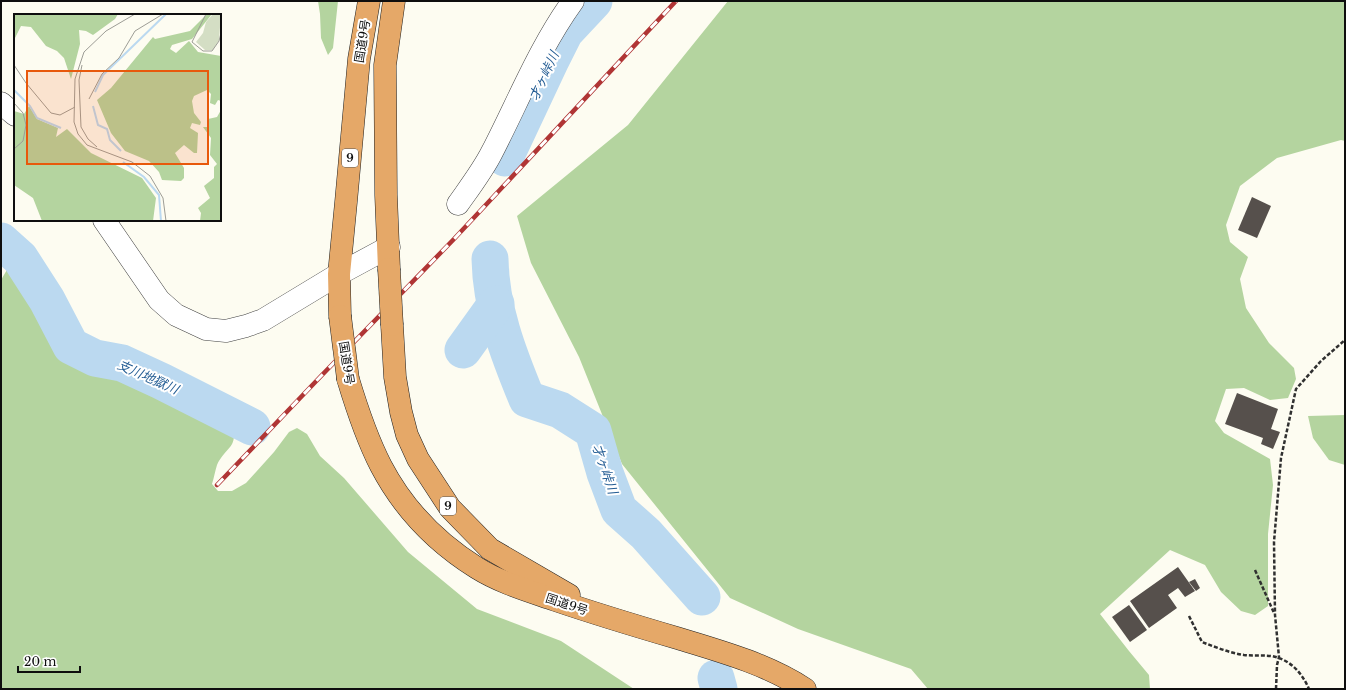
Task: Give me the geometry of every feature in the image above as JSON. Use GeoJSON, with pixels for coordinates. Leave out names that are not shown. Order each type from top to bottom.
{"type":"FeatureCollection","features":[{"type":"Feature","properties":{"kind":"highway","name":"国道9号"},"geometry":{"type":"LineString","coordinates":[[369,1],[359,59],[339,274],[340,316],[348,379],[370,444],[397,493],[422,524],[448,548],[478,569],[519,588],[606,617],[699,644],[754,663],[805,689]]}},
{"type":"Feature","properties":{"kind":"highway","name":"国道9号"},"geometry":{"type":"LineString","coordinates":[[394,1],[385,65],[386,195],[395,377],[401,412],[407,435],[418,459],[450,508],[490,549],[606,617]]}},
{"type":"Feature","properties":{"kind":"street"},"geometry":{"type":"LineString","coordinates":[[458,204],[491,154],[538,57],[560,18],[573,1]]}},
{"type":"Feature","properties":{"kind":"street"},"geometry":{"type":"LineString","coordinates":[[1,103],[14,114]]}},
{"type":"Feature","properties":{"kind":"street"},"geometry":{"type":"LineString","coordinates":[[105,221],[159,300],[176,315],[206,329],[226,331],[263,320],[339,274],[389,248]]}},
{"type":"Feature","properties":{"kind":"path"},"geometry":{"type":"LineString","coordinates":[[1276,689],[1277,665],[1279,657],[1275,615],[1274,542],[1281,458],[1296,389],[1321,361],[1345,340]]}},
{"type":"Feature","properties":{"kind":"path"},"geometry":{"type":"LineString","coordinates":[[1255,570],[1275,615]]}},
{"type":"Feature","properties":{"kind":"path"},"geometry":{"type":"LineString","coordinates":[[1189,616],[1202,642],[1243,655],[1279,657],[1292,665],[1304,679],[1309,689]]}},
{"type":"Feature","properties":{"kind":"green space"},"geometry":{"type":"Polygon","coordinates":[[[318,1],[338,1],[333,48],[328,55],[321,38],[318,1]]]}},
{"type":"Feature","properties":{"kind":"green space"},"geometry":{"type":"Polygon","coordinates":[[[728,1],[1345,1],[1345,141],[1341,140],[1277,158],[1240,186],[1226,225],[1230,242],[1248,257],[1240,279],[1246,308],[1269,343],[1294,368],[1296,379],[1288,398],[1270,400],[1244,388],[1226,389],[1215,421],[1224,433],[1270,459],[1273,485],[1268,534],[1268,606],[1255,615],[1241,611],[1221,592],[1205,565],[1170,550],[1100,614],[1149,675],[1150,689],[928,689],[911,669],[798,629],[730,598],[622,464],[579,357],[531,263],[517,216],[628,125],[728,1]]]}},
{"type":"Feature","properties":{"kind":"green space"},"geometry":{"type":"Polygon","coordinates":[[[17,263],[24,270],[69,353],[74,358],[122,369],[230,422],[233,430],[233,442],[217,465],[212,484],[218,491],[232,491],[246,483],[274,452],[289,432],[297,428],[307,434],[320,456],[344,478],[408,552],[477,609],[561,641],[634,689],[1,689],[1,280],[8,268],[17,263]]]}},
{"type":"Feature","properties":{"kind":"green space"},"geometry":{"type":"Polygon","coordinates":[[[1345,415],[1345,465],[1329,460],[1313,438],[1308,416],[1345,415]]]}},
{"type":"Feature","properties":{"kind":"building"},"geometry":{"type":"Polygon","coordinates":[[[1252,197],[1271,206],[1257,238],[1238,230],[1252,197]]]}},
{"type":"Feature","properties":{"kind":"building"},"geometry":{"type":"Polygon","coordinates":[[[1237,393],[1278,409],[1271,429],[1280,432],[1273,449],[1261,444],[1263,438],[1225,424],[1237,393]]]}},
{"type":"Feature","properties":{"kind":"building"},"geometry":{"type":"Polygon","coordinates":[[[1178,567],[1195,591],[1185,597],[1178,588],[1168,595],[1177,608],[1149,628],[1130,601],[1178,567]]]}},
{"type":"Feature","properties":{"kind":"building"},"geometry":{"type":"Polygon","coordinates":[[[1195,579],[1200,588],[1196,591],[1189,582],[1195,579]]]}},
{"type":"Feature","properties":{"kind":"building"},"geometry":{"type":"Polygon","coordinates":[[[1129,605],[1147,630],[1130,642],[1112,617],[1129,605]]]}},
{"type":"Feature","properties":{"kind":"waterway","name":"才ヶ峠川"},"geometry":{"type":"LineString","coordinates":[[505,158],[565,32],[594,1]]}},
{"type":"Feature","properties":{"kind":"waterway","name":"支川地獄川"},"geometry":{"type":"LineString","coordinates":[[1,241],[20,258],[47,300],[71,346],[95,358],[122,363],[252,427]]}},
{"type":"Feature","properties":{"kind":"waterway","name":"才ヶ峠川"},"geometry":{"type":"LineString","coordinates":[[490,259],[491,277],[497,313],[507,348],[527,399],[560,410],[593,431],[605,473],[619,510],[646,534],[702,597]]}},
{"type":"Feature","properties":{"kind":"waterway","name":"支川地獄川"},"geometry":{"type":"LineString","coordinates":[[463,350],[496,304]]}},
{"type":"Feature","properties":{"kind":"waterway","name":"才ヶ峠川"},"geometry":{"type":"LineString","coordinates":[[716,678],[719,689]]}},
{"type":"Feature","properties":{"kind":"railway"},"geometry":{"type":"LineString","coordinates":[[217,485],[454,239],[676,1]]}}]}
